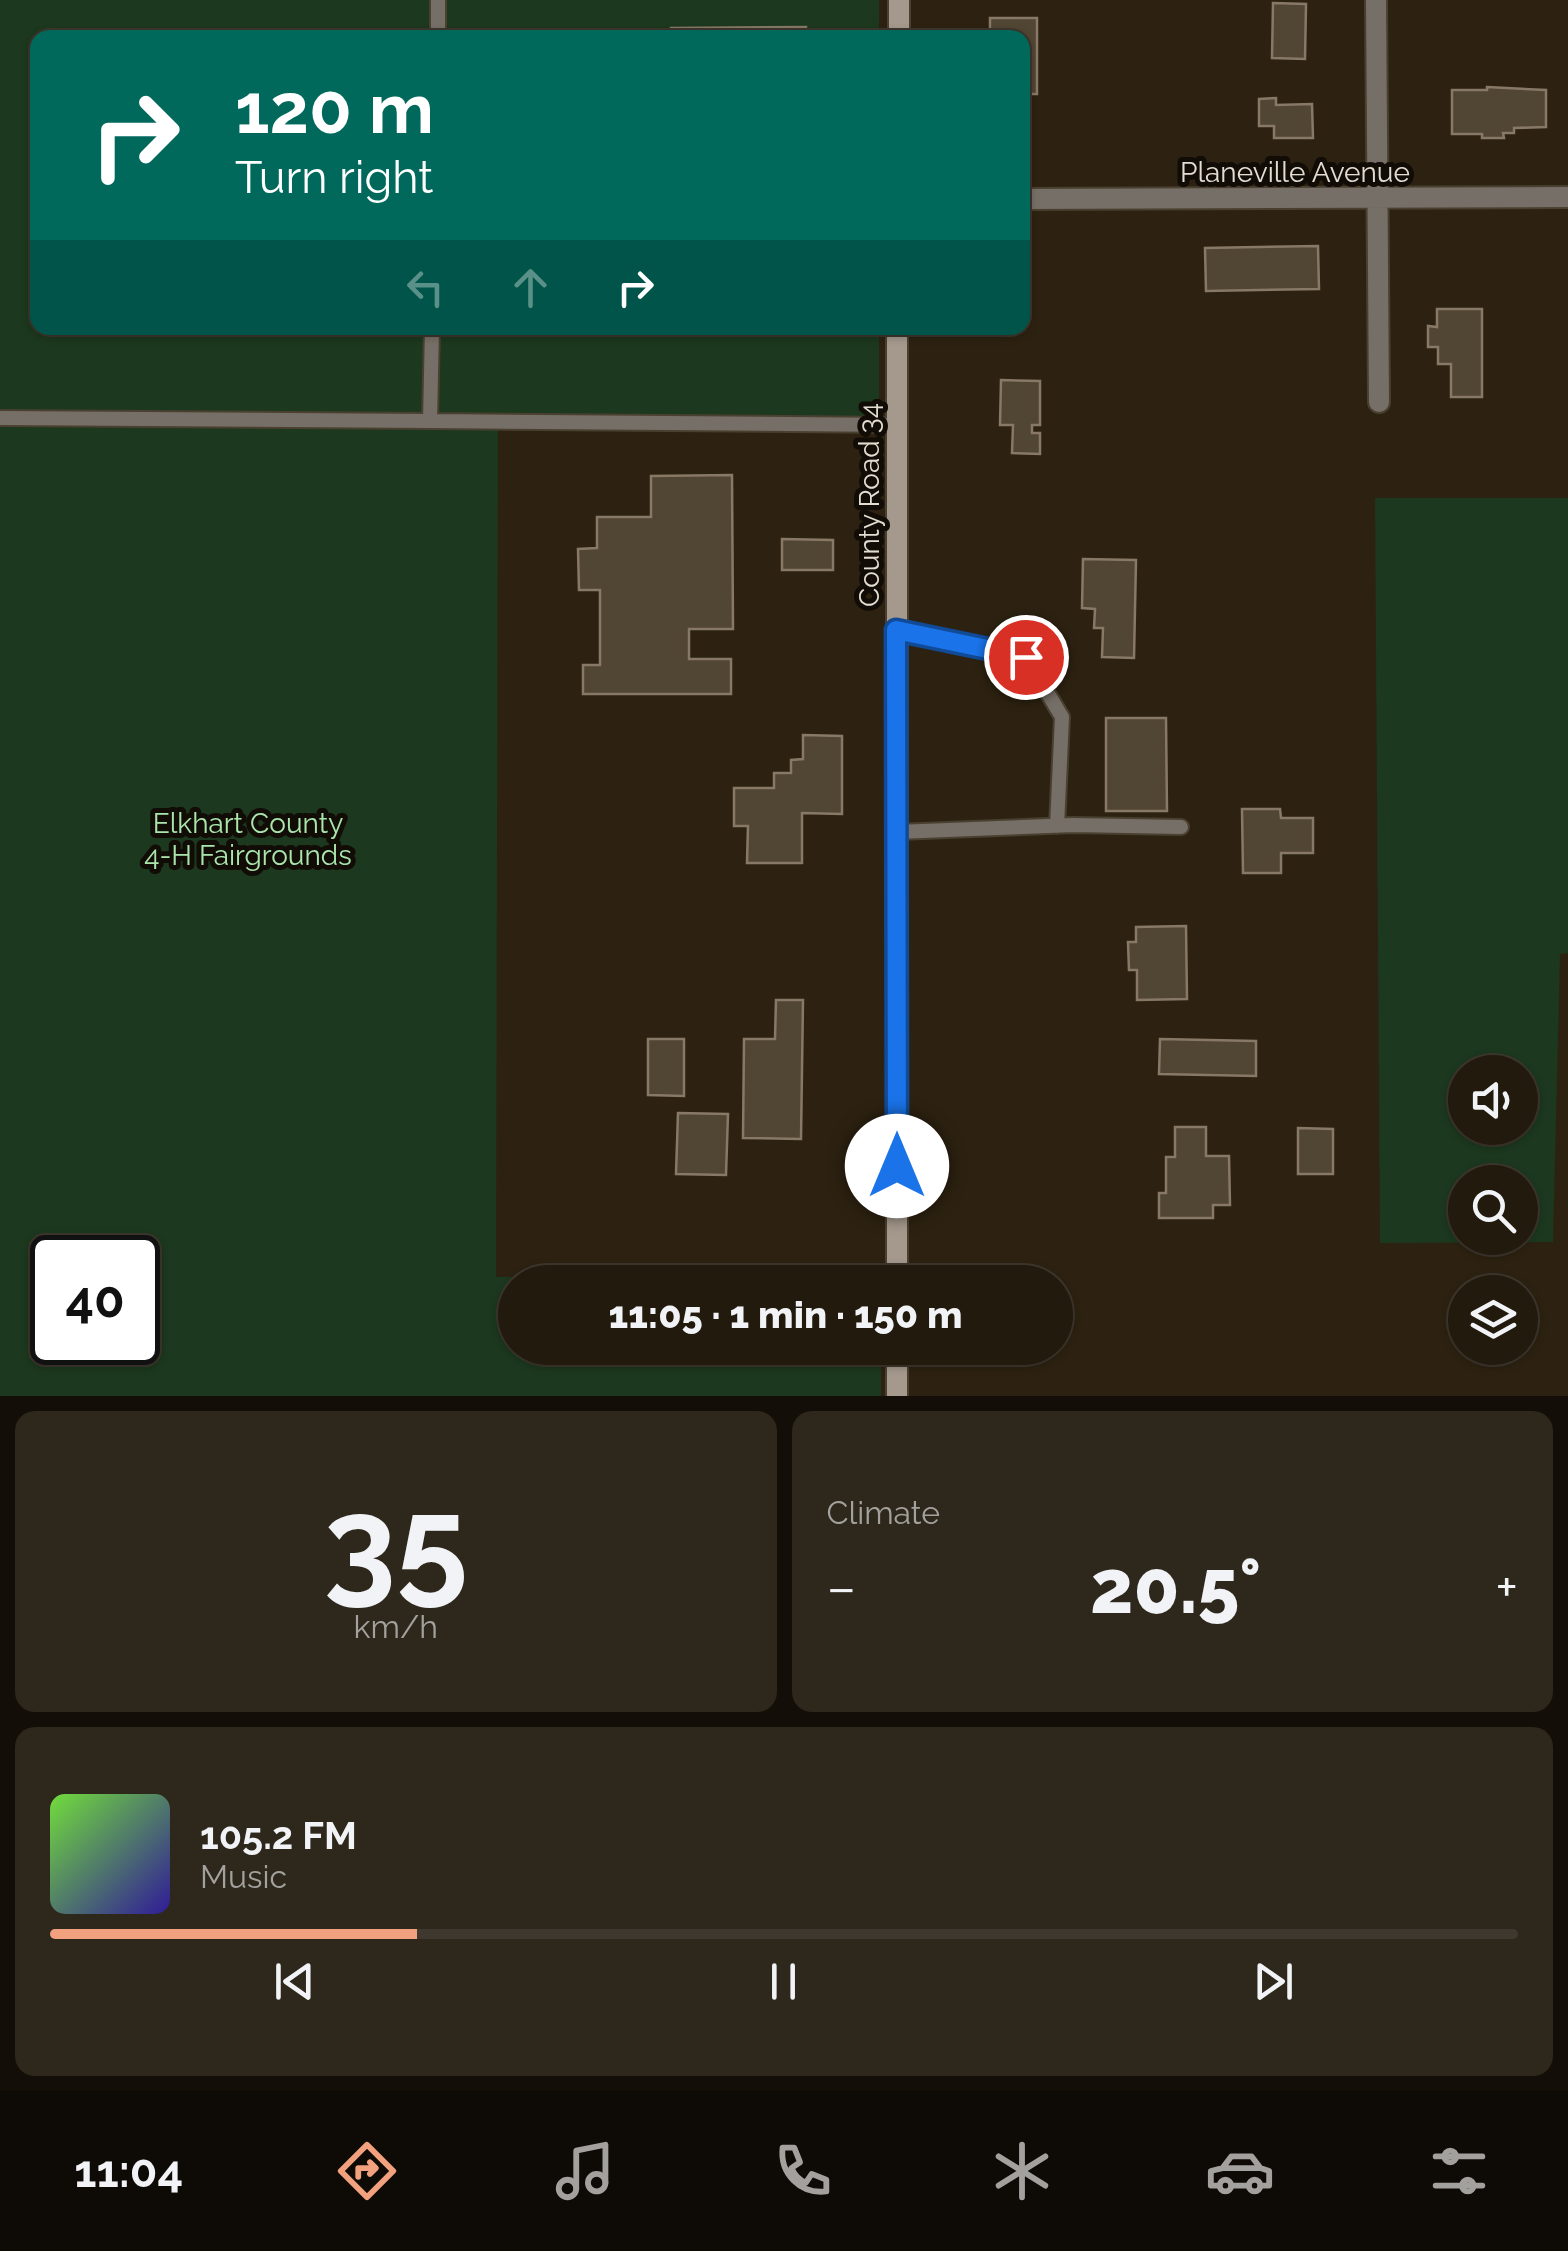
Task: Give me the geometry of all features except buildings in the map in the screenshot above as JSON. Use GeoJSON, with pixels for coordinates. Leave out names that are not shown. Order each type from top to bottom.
{"type":"FeatureCollection","features":[{"type":"Feature","properties":{"kind":"street"},"geometry":{"type":"LineString","coordinates":[[899,0],[899,30]]}},
{"type":"Feature","properties":{"kind":"street"},"geometry":{"type":"LineString","coordinates":[[1376,0],[1379,402]]}},
{"type":"Feature","properties":{"kind":"street","name":"Planeville Avenue"},"geometry":{"type":"LineString","coordinates":[[1030,198],[1568,197]]}},
{"type":"Feature","properties":{"kind":"street","name":"County Road 34"},"geometry":{"type":"LineString","coordinates":[[896,335],[897,1265]]}},
{"type":"Feature","properties":{"kind":"street"},"geometry":{"type":"LineString","coordinates":[[897,1365],[898,1396]]}},
{"type":"Feature","properties":{"kind":"lane"},"geometry":{"type":"LineString","coordinates":[[438,0],[438,30]]}},
{"type":"Feature","properties":{"kind":"lane"},"geometry":{"type":"LineString","coordinates":[[430,421],[432,335]]}},
{"type":"Feature","properties":{"kind":"lane"},"geometry":{"type":"LineString","coordinates":[[0,418],[896,426]]}},
{"type":"Feature","properties":{"kind":"lane"},"geometry":{"type":"LineString","coordinates":[[896,630],[1026,657],[1062,716],[1058,826]]}},
{"type":"Feature","properties":{"kind":"lane"},"geometry":{"type":"LineString","coordinates":[[896,832],[1058,826],[1181,827]]}},
{"type":"Feature","properties":{"kind":"green space","name":"Elkhart County 4-H Fairgrounds"},"geometry":{"type":"Polygon","coordinates":[[[0,0],[879,0],[879,30],[30,30],[30,335],[879,335],[879,421],[498,421],[496,1277],[498,1365],[881,1365],[881,1396],[0,1396],[0,0]]]}},
{"type":"Feature","properties":{"kind":"green space"},"geometry":{"type":"Polygon","coordinates":[[[1375,498],[1568,498],[1568,953],[1560,954],[1553,1242],[1538,1242],[1538,1165],[1448,1165],[1448,1243],[1380,1243],[1375,498]]]}},
{"type":"Feature","properties":{"kind":"route"},"geometry":{"type":"LineString","coordinates":[[897,1166],[896,630],[1026,657]]}}]}
